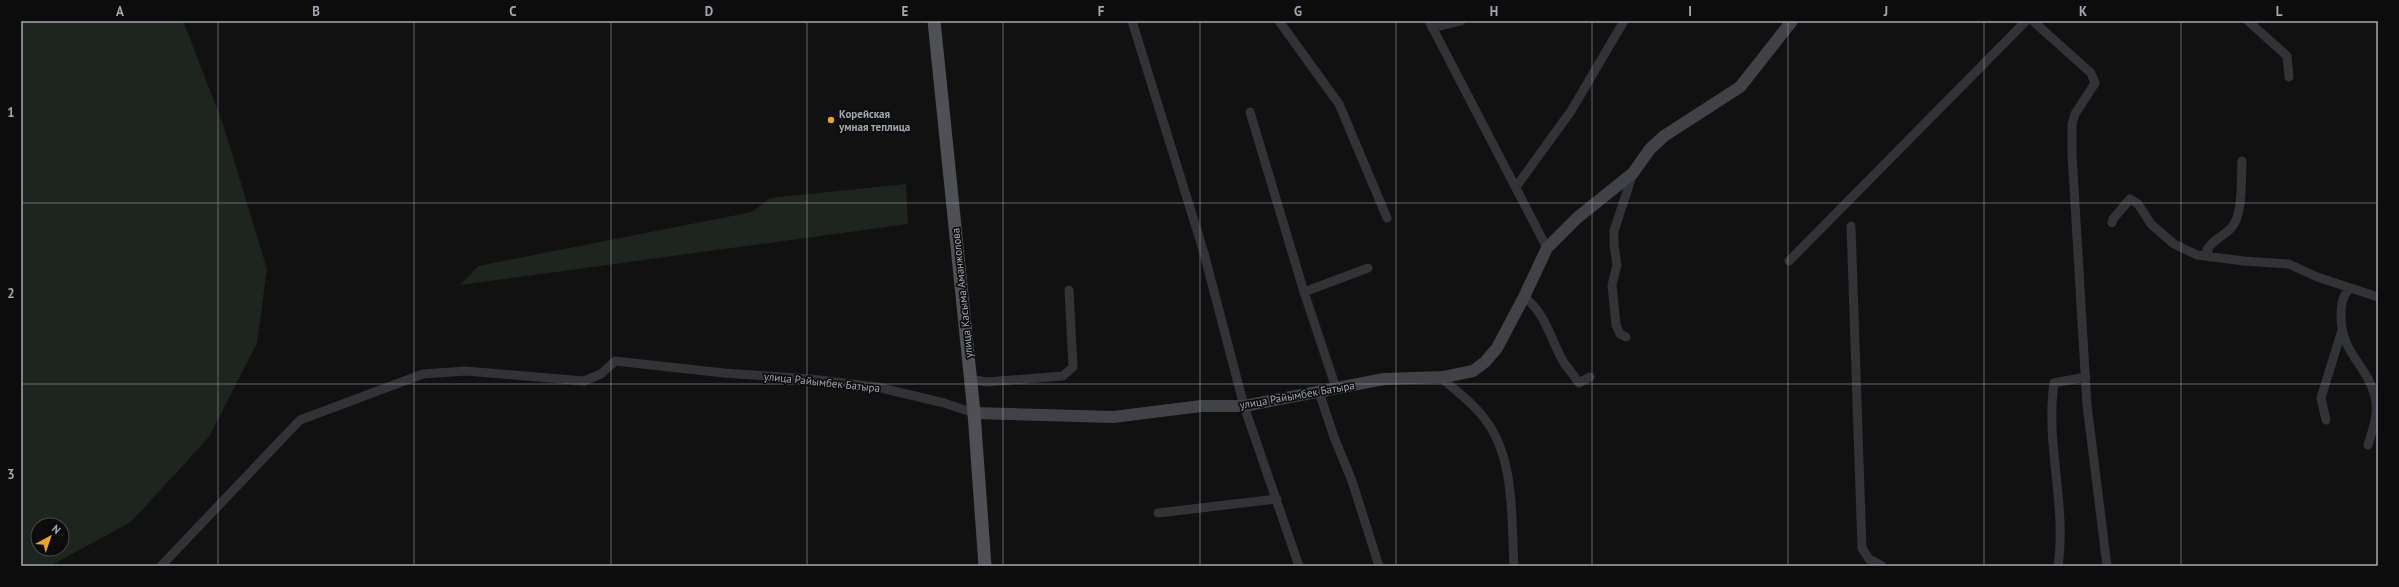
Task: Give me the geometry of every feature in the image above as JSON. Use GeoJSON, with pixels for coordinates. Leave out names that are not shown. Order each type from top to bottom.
{"type":"FeatureCollection","features":[{"type":"Feature","properties":{"kind":"main road","name":"улица Касыма Аманжолова"},"geometry":{"type":"LineString","coordinates":[[934,21],[974,413],[985,566]]}},
{"type":"Feature","properties":{"kind":"street"},"geometry":{"type":"LineString","coordinates":[[1132,21],[1204,253],[1244,406],[1299,566]]}},
{"type":"Feature","properties":{"kind":"street"},"geometry":{"type":"LineString","coordinates":[[1278,21],[1339,104],[1387,218]]}},
{"type":"Feature","properties":{"kind":"street"},"geometry":{"type":"LineString","coordinates":[[1462,21],[1430,25],[1547,248]]}},
{"type":"Feature","properties":{"kind":"street"},"geometry":{"type":"LineString","coordinates":[[1516,187],[1571,111],[1624,21]]}},
{"type":"Feature","properties":{"kind":"street","name":"улица Райымбек Батыра"},"geometry":{"type":"LineString","coordinates":[[161,566],[300,420],[422,374],[466,371],[584,381],[601,374],[614,361],[724,374],[810,379],[877,387],[944,403],[974,413],[1113,417],[1201,406],[1244,406],[1384,379],[1441,377],[1473,371],[1485,362],[1497,348],[1524,298],[1547,248],[1577,218],[1633,173],[1650,149],[1664,136],[1740,87],[1792,21]]}},
{"type":"Feature","properties":{"kind":"street"},"geometry":{"type":"LineString","coordinates":[[1789,261],[2026,21]]}},
{"type":"Feature","properties":{"kind":"street"},"geometry":{"type":"LineString","coordinates":[[2033,21],[2091,73],[2095,83],[2086,100],[2075,114],[2072,124],[2086,377],[2086,405],[2107,566]]}},
{"type":"Feature","properties":{"kind":"street"},"geometry":{"type":"LineString","coordinates":[[2248,21],[2287,56],[2289,77]]}},
{"type":"Feature","properties":{"kind":"street"},"geometry":{"type":"LineString","coordinates":[[1250,112],[1304,292],[1336,388]]}},
{"type":"Feature","properties":{"kind":"street"},"geometry":{"type":"LineString","coordinates":[[2210,257],[2207,250],[2210,244],[2234,224],[2239,206],[2242,161]]}},
{"type":"Feature","properties":{"kind":"street"},"geometry":{"type":"LineString","coordinates":[[1626,338],[1620,334],[1616,325],[1612,285],[1617,266],[1614,245],[1619,211],[1633,173]]}},
{"type":"Feature","properties":{"kind":"street"},"geometry":{"type":"LineString","coordinates":[[2112,223],[2113,219],[2130,199],[2138,204],[2151,224],[2174,244],[2197,255],[2289,264],[2317,277],[2378,297]]}},
{"type":"Feature","properties":{"kind":"street"},"geometry":{"type":"LineString","coordinates":[[1851,226],[1862,548],[1869,559],[1882,566]]}},
{"type":"Feature","properties":{"kind":"street"},"geometry":{"type":"LineString","coordinates":[[1304,292],[1368,268]]}},
{"type":"Feature","properties":{"kind":"street"},"geometry":{"type":"LineString","coordinates":[[2326,420],[2321,398],[2342,333],[2342,305],[2344,295],[2350,288]]}},
{"type":"Feature","properties":{"kind":"street"},"geometry":{"type":"LineString","coordinates":[[970,379],[986,382],[1063,376],[1072,367],[1069,290]]}},
{"type":"Feature","properties":{"kind":"street"},"geometry":{"type":"LineString","coordinates":[[1524,298],[1532,303],[1544,319],[1564,362],[1579,382],[1590,377]]}},
{"type":"Feature","properties":{"kind":"street"},"geometry":{"type":"LineString","coordinates":[[2342,333],[2346,344],[2368,377],[2375,397],[2377,413],[2368,445]]}},
{"type":"Feature","properties":{"kind":"street"},"geometry":{"type":"LineString","coordinates":[[1441,377],[1479,412],[1498,439],[1508,476],[1514,566]]}},
{"type":"Feature","properties":{"kind":"street"},"geometry":{"type":"LineString","coordinates":[[2058,566],[2062,520],[2055,461],[2051,402],[2054,383],[2086,377]]}},
{"type":"Feature","properties":{"kind":"street"},"geometry":{"type":"LineString","coordinates":[[1319,392],[1334,438],[1352,481],[1379,566]]}},
{"type":"Feature","properties":{"kind":"street"},"geometry":{"type":"LineString","coordinates":[[1158,513],[1277,499]]}},
{"type":"Feature","properties":{"kind":"shaded area"},"geometry":{"type":"Polygon","coordinates":[[[21,21],[183,21],[223,124],[267,269],[257,343],[209,437],[131,522],[70,555],[70,517],[30,517],[30,557],[67,557],[50,566],[21,566],[21,21]]]}},
{"type":"Feature","properties":{"kind":"shaded area"},"geometry":{"type":"Polygon","coordinates":[[[906,184],[908,224],[460,285],[478,266],[752,212],[770,198],[906,184]]]}},
{"type":"Feature","properties":{"kind":"place","name":"Корейская умная теплица"},"geometry":{"type":"Point","coordinates":[831,120]}}]}
